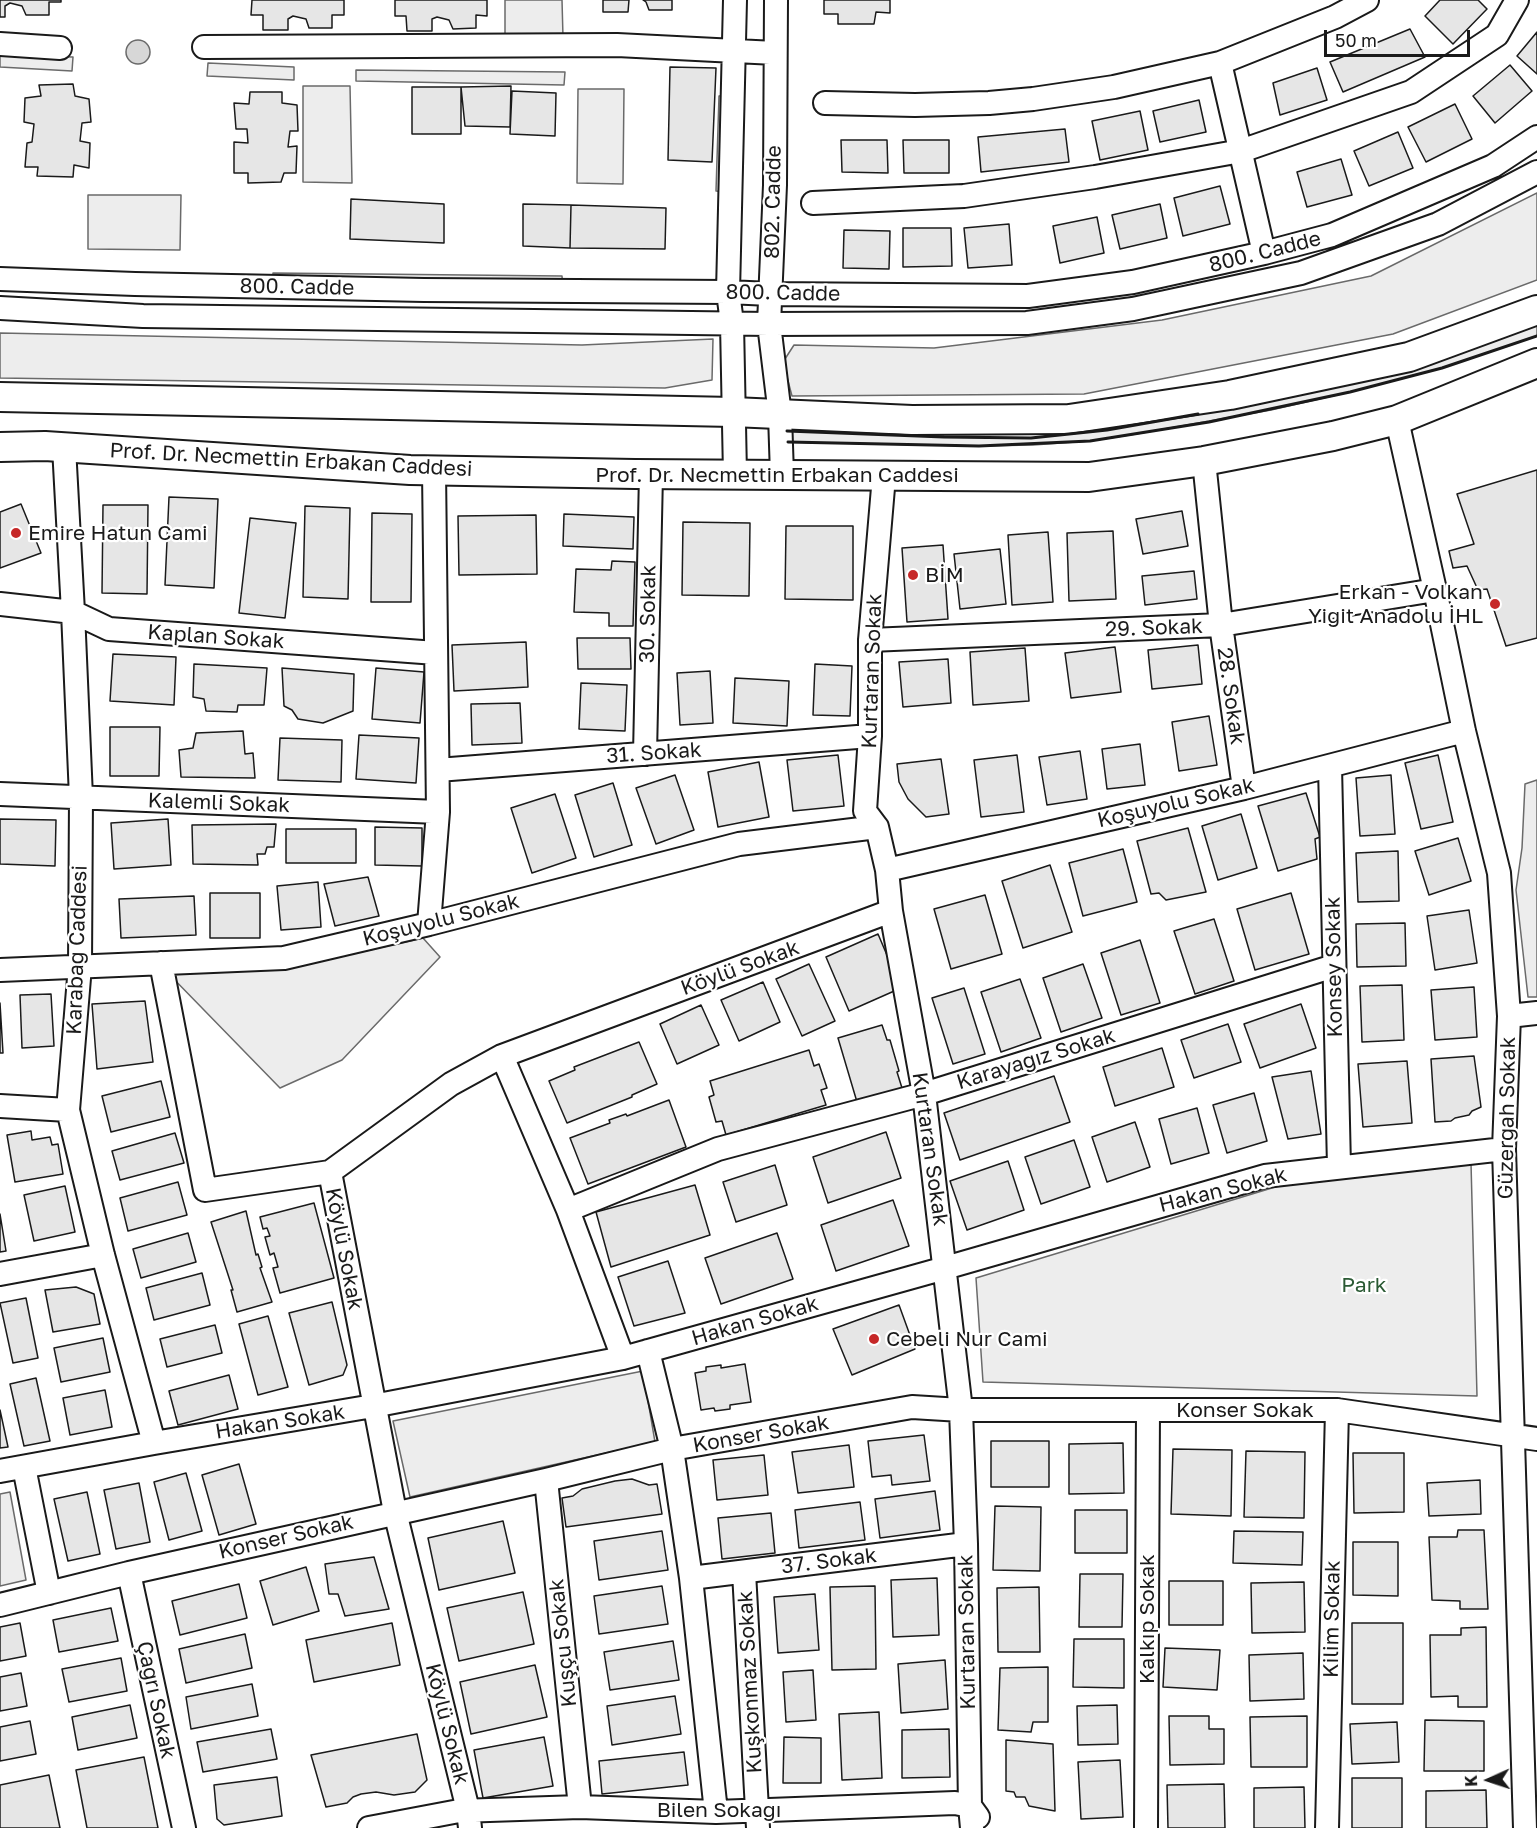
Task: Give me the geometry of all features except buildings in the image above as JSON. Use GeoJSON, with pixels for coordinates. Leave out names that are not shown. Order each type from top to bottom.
{"type":"FeatureCollection","features":[{"type":"Feature","properties":{"kind":"main road"},"geometry":{"type":"LineString","coordinates":[[0,398],[733,412],[912,420],[1069,419],[1230,395],[1409,357],[1537,310]]}},
{"type":"Feature","properties":{"kind":"main road","name":"Prof. Dr. Necmettin Erbakan Caddesi"},"geometry":{"type":"LineString","coordinates":[[0,447],[64,447],[434,470],[1089,477],[1204,461],[1333,436],[1397,420],[1537,363]]}},
{"type":"Feature","properties":{"kind":"street","name":"802. Cadde"},"geometry":{"type":"LineString","coordinates":[[735,0],[728,292],[732,323],[735,475]]}},
{"type":"Feature","properties":{"kind":"street","name":"802. Cadde"},"geometry":{"type":"LineString","coordinates":[[776,0],[774,185],[769,324],[780,415],[782,475]]}},
{"type":"Feature","properties":{"kind":"street"},"geometry":{"type":"LineString","coordinates":[[825,103],[915,105],[989,103],[1114,87],[1220,63],[1335,17],[1367,0]]}},
{"type":"Feature","properties":{"kind":"street"},"geometry":{"type":"LineString","coordinates":[[813,203],[964,196],[1095,177],[1241,151],[1411,92],[1497,36],[1517,0]]}},
{"type":"Feature","properties":{"kind":"street"},"geometry":{"type":"LineString","coordinates":[[0,44],[60,48]]}},
{"type":"Feature","properties":{"kind":"street"},"geometry":{"type":"LineString","coordinates":[[204,47],[617,45],[775,53]]}},
{"type":"Feature","properties":{"kind":"street"},"geometry":{"type":"LineString","coordinates":[[1220,63],[1264,253]]}},
{"type":"Feature","properties":{"kind":"street","name":"800. Cadde"},"geometry":{"type":"LineString","coordinates":[[0,279],[412,290],[1028,296],[1133,282],[1264,253],[1342,231],[1493,166],[1537,137]]}},
{"type":"Feature","properties":{"kind":"street","name":"800. Cadde"},"geometry":{"type":"LineString","coordinates":[[0,308],[143,316],[769,324],[1027,323],[1133,309],[1301,273],[1438,224],[1537,172]]}},
{"type":"Feature","properties":{"kind":"street","name":"Güzergah Sokak"},"geometry":{"type":"LineString","coordinates":[[1397,420],[1464,731],[1499,873],[1509,1016],[1504,1149],[1525,1828]]}},
{"type":"Feature","properties":{"kind":"street","name":"Karabağ Caddesi"},"geometry":{"type":"LineString","coordinates":[[64,447],[81,797],[80,966],[68,1110],[103,1255],[154,1443]]}},
{"type":"Feature","properties":{"kind":"street","name":"28. Sokak"},"geometry":{"type":"LineString","coordinates":[[1204,461],[1221,625],[1244,788]]}},
{"type":"Feature","properties":{"kind":"street"},"geometry":{"type":"LineString","coordinates":[[429,924],[438,812],[434,470]]}},
{"type":"Feature","properties":{"kind":"street","name":"30. Sokak"},"geometry":{"type":"LineString","coordinates":[[645,754],[651,474]]}},
{"type":"Feature","properties":{"kind":"street","name":"Kurtaran Sokak"},"geometry":{"type":"LineString","coordinates":[[884,476],[870,640],[870,736],[866,811],[877,827],[887,870],[891,911],[924,1094],[961,1410],[971,1817]]}},
{"type":"Feature","properties":{"kind":"street","name":"29. Sokak"},"geometry":{"type":"LineString","coordinates":[[870,640],[1221,625],[1435,590]]}},
{"type":"Feature","properties":{"kind":"street","name":"Kaplan Sokak"},"geometry":{"type":"LineString","coordinates":[[0,604],[73,612],[109,630],[436,653]]}},
{"type":"Feature","properties":{"kind":"street","name":"Koşuyolu Sokak"},"geometry":{"type":"LineString","coordinates":[[887,870],[1244,788],[1464,731]]}},
{"type":"Feature","properties":{"kind":"street","name":"31. Sokak"},"geometry":{"type":"LineString","coordinates":[[438,770],[870,736]]}},
{"type":"Feature","properties":{"kind":"street","name":"Konsey Sokak"},"geometry":{"type":"LineString","coordinates":[[1330,766],[1339,1167]]}},
{"type":"Feature","properties":{"kind":"street","name":"Kalemli Sokak"},"geometry":{"type":"LineString","coordinates":[[0,794],[438,812]]}},
{"type":"Feature","properties":{"kind":"street","name":"Koşuyolu Sokak"},"geometry":{"type":"LineString","coordinates":[[0,970],[284,958],[429,924],[740,844],[877,827]]}},
{"type":"Feature","properties":{"kind":"street","name":"Köylü Sokak"},"geometry":{"type":"LineString","coordinates":[[469,1819],[394,1512],[330,1172],[451,1084],[502,1056],[891,911]]}},
{"type":"Feature","properties":{"kind":"street"},"geometry":{"type":"LineString","coordinates":[[161,963],[205,1190],[330,1172]]}},
{"type":"Feature","properties":{"kind":"street","name":"Karayağız Sokak"},"geometry":{"type":"LineString","coordinates":[[568,1210],[718,1149],[924,1094],[1334,966]]}},
{"type":"Feature","properties":{"kind":"street"},"geometry":{"type":"LineString","coordinates":[[1509,1016],[1537,1013]]}},
{"type":"Feature","properties":{"kind":"street"},"geometry":{"type":"LineString","coordinates":[[502,1056],[568,1210],[623,1358]]}},
{"type":"Feature","properties":{"kind":"street"},"geometry":{"type":"LineString","coordinates":[[0,1106],[68,1110]]}},
{"type":"Feature","properties":{"kind":"street","name":"Hakan Sokak"},"geometry":{"type":"LineString","coordinates":[[0,1471],[373,1406],[623,1358],[1265,1176],[1504,1149]]}},
{"type":"Feature","properties":{"kind":"street"},"geometry":{"type":"LineString","coordinates":[[0,1274],[103,1255]]}},
{"type":"Feature","properties":{"kind":"street"},"geometry":{"type":"LineString","coordinates":[[648,1351],[672,1449],[692,1578],[716,1812]]}},
{"type":"Feature","properties":{"kind":"street","name":"Konser Sokak"},"geometry":{"type":"LineString","coordinates":[[0,1605],[129,1572],[546,1480],[672,1449],[912,1407],[961,1410],[1337,1410],[1537,1439]]}},
{"type":"Feature","properties":{"kind":"street","name":"Kalkıp Sokak"},"geometry":{"type":"LineString","coordinates":[[1146,1828],[1148,1410]]}},
{"type":"Feature","properties":{"kind":"street","name":"Kilim Sokak"},"geometry":{"type":"LineString","coordinates":[[1327,1828],[1337,1410]]}},
{"type":"Feature","properties":{"kind":"street"},"geometry":{"type":"LineString","coordinates":[[24,1467],[49,1593]]}},
{"type":"Feature","properties":{"kind":"street","name":"Kuşçu Sokak"},"geometry":{"type":"LineString","coordinates":[[546,1480],[580,1807]]}},
{"type":"Feature","properties":{"kind":"street","name":"37. Sokak"},"geometry":{"type":"LineString","coordinates":[[692,1578],[966,1544]]}},
{"type":"Feature","properties":{"kind":"street","name":"Çağrı Sokak"},"geometry":{"type":"LineString","coordinates":[[129,1572],[184,1828]]}},
{"type":"Feature","properties":{"kind":"street","name":"Kuşkonmaz Sokak"},"geometry":{"type":"LineString","coordinates":[[744,1572],[758,1820]]}},
{"type":"Feature","properties":{"kind":"street","name":"Bilen Sokağı"},"geometry":{"type":"LineString","coordinates":[[369,1828],[580,1807],[716,1812],[758,1820],[955,1803],[971,1817]]}},
{"type":"Feature","properties":{"kind":"street"},"geometry":{"type":"LineString","coordinates":[[971,1817],[986,1828]]}},
{"type":"Feature","properties":{"kind":"shaded area"},"geometry":{"type":"Polygon","coordinates":[[[505,0],[562,0],[563,37],[505,36],[505,0]]]}},
{"type":"Feature","properties":{"kind":"shaded area"},"geometry":{"type":"Polygon","coordinates":[[[133,40],[143,40],[150,47],[150,57],[143,64],[133,64],[126,57],[126,47],[133,40]]]}},
{"type":"Feature","properties":{"kind":"shaded area"},"geometry":{"type":"Polygon","coordinates":[[[0,55],[73,57],[72,71],[0,67],[0,55]]]}},
{"type":"Feature","properties":{"kind":"shaded area"},"geometry":{"type":"Polygon","coordinates":[[[208,63],[294,67],[294,80],[207,76],[208,63]]]}},
{"type":"Feature","properties":{"kind":"shaded area"},"geometry":{"type":"Polygon","coordinates":[[[356,70],[565,72],[564,85],[356,81],[356,70]]]}},
{"type":"Feature","properties":{"kind":"shaded area"},"geometry":{"type":"Polygon","coordinates":[[[303,86],[350,86],[352,183],[303,182],[303,86]]]}},
{"type":"Feature","properties":{"kind":"shaded area"},"geometry":{"type":"Polygon","coordinates":[[[578,89],[624,89],[623,184],[577,183],[578,89]]]}},
{"type":"Feature","properties":{"kind":"shaded area"},"geometry":{"type":"Polygon","coordinates":[[[732,95],[730,192],[716,191],[719,96],[732,95]]]}},
{"type":"Feature","properties":{"kind":"shaded area"},"geometry":{"type":"Polygon","coordinates":[[[1537,193],[1537,280],[1393,334],[1084,394],[792,396],[783,362],[794,345],[934,348],[1162,320],[1371,276],[1537,193]]]}},
{"type":"Feature","properties":{"kind":"shaded area"},"geometry":{"type":"Polygon","coordinates":[[[88,195],[181,195],[180,250],[88,249],[88,195]]]}},
{"type":"Feature","properties":{"kind":"shaded area"},"geometry":{"type":"Polygon","coordinates":[[[273,273],[562,276],[563,291],[272,287],[273,273]]]}},
{"type":"Feature","properties":{"kind":"shaded area"},"geometry":{"type":"Polygon","coordinates":[[[1537,323],[1537,336],[1442,368],[1271,410],[1136,434],[1090,441],[1033,445],[787,442],[787,430],[944,437],[1031,438],[1107,430],[1272,399],[1537,323]]]}},
{"type":"Feature","properties":{"kind":"shaded area"},"geometry":{"type":"Polygon","coordinates":[[[0,333],[582,345],[713,339],[712,380],[665,388],[0,378],[0,333]]]}},
{"type":"Feature","properties":{"kind":"shaded area"},"geometry":{"type":"Polygon","coordinates":[[[1537,780],[1537,997],[1528,997],[1516,890],[1522,848],[1525,784],[1537,780]]]}},
{"type":"Feature","properties":{"kind":"shaded area"},"geometry":{"type":"Polygon","coordinates":[[[423,938],[440,957],[342,1060],[280,1088],[165,970],[289,968],[423,938]]]}},
{"type":"Feature","properties":{"kind":"shaded area","name":"Park"},"geometry":{"type":"Polygon","coordinates":[[[1471,1163],[1477,1396],[983,1382],[976,1278],[1285,1184],[1471,1163]]]}},
{"type":"Feature","properties":{"kind":"shaded area"},"geometry":{"type":"Polygon","coordinates":[[[643,1371],[655,1442],[410,1497],[393,1421],[643,1371]]]}},
{"type":"Feature","properties":{"kind":"shaded area"},"geometry":{"type":"Polygon","coordinates":[[[10,1492],[26,1580],[0,1586],[0,1494],[10,1492]]]}},
{"type":"Feature","properties":{"kind":"wall"},"geometry":{"type":"LineString","coordinates":[[788,442],[979,446],[1090,441],[1209,422],[1350,392],[1442,368],[1537,336]]}},
{"type":"Feature","properties":{"kind":"wall"},"geometry":{"type":"LineString","coordinates":[[787,431],[1031,438],[1107,430],[1198,414]]}},
{"type":"Feature","properties":{"kind":"place","name":"Emire Hatun Cami"},"geometry":{"type":"Point","coordinates":[16,533]}},
{"type":"Feature","properties":{"kind":"place","name":"BİM"},"geometry":{"type":"Point","coordinates":[913,575]}},
{"type":"Feature","properties":{"kind":"place","name":"Erkan - Volkan Yiğit Anadolu İHL"},"geometry":{"type":"Point","coordinates":[1495,604]}},
{"type":"Feature","properties":{"kind":"place","name":"Cebeli Nur Cami"},"geometry":{"type":"Point","coordinates":[874,1339]}}]}
